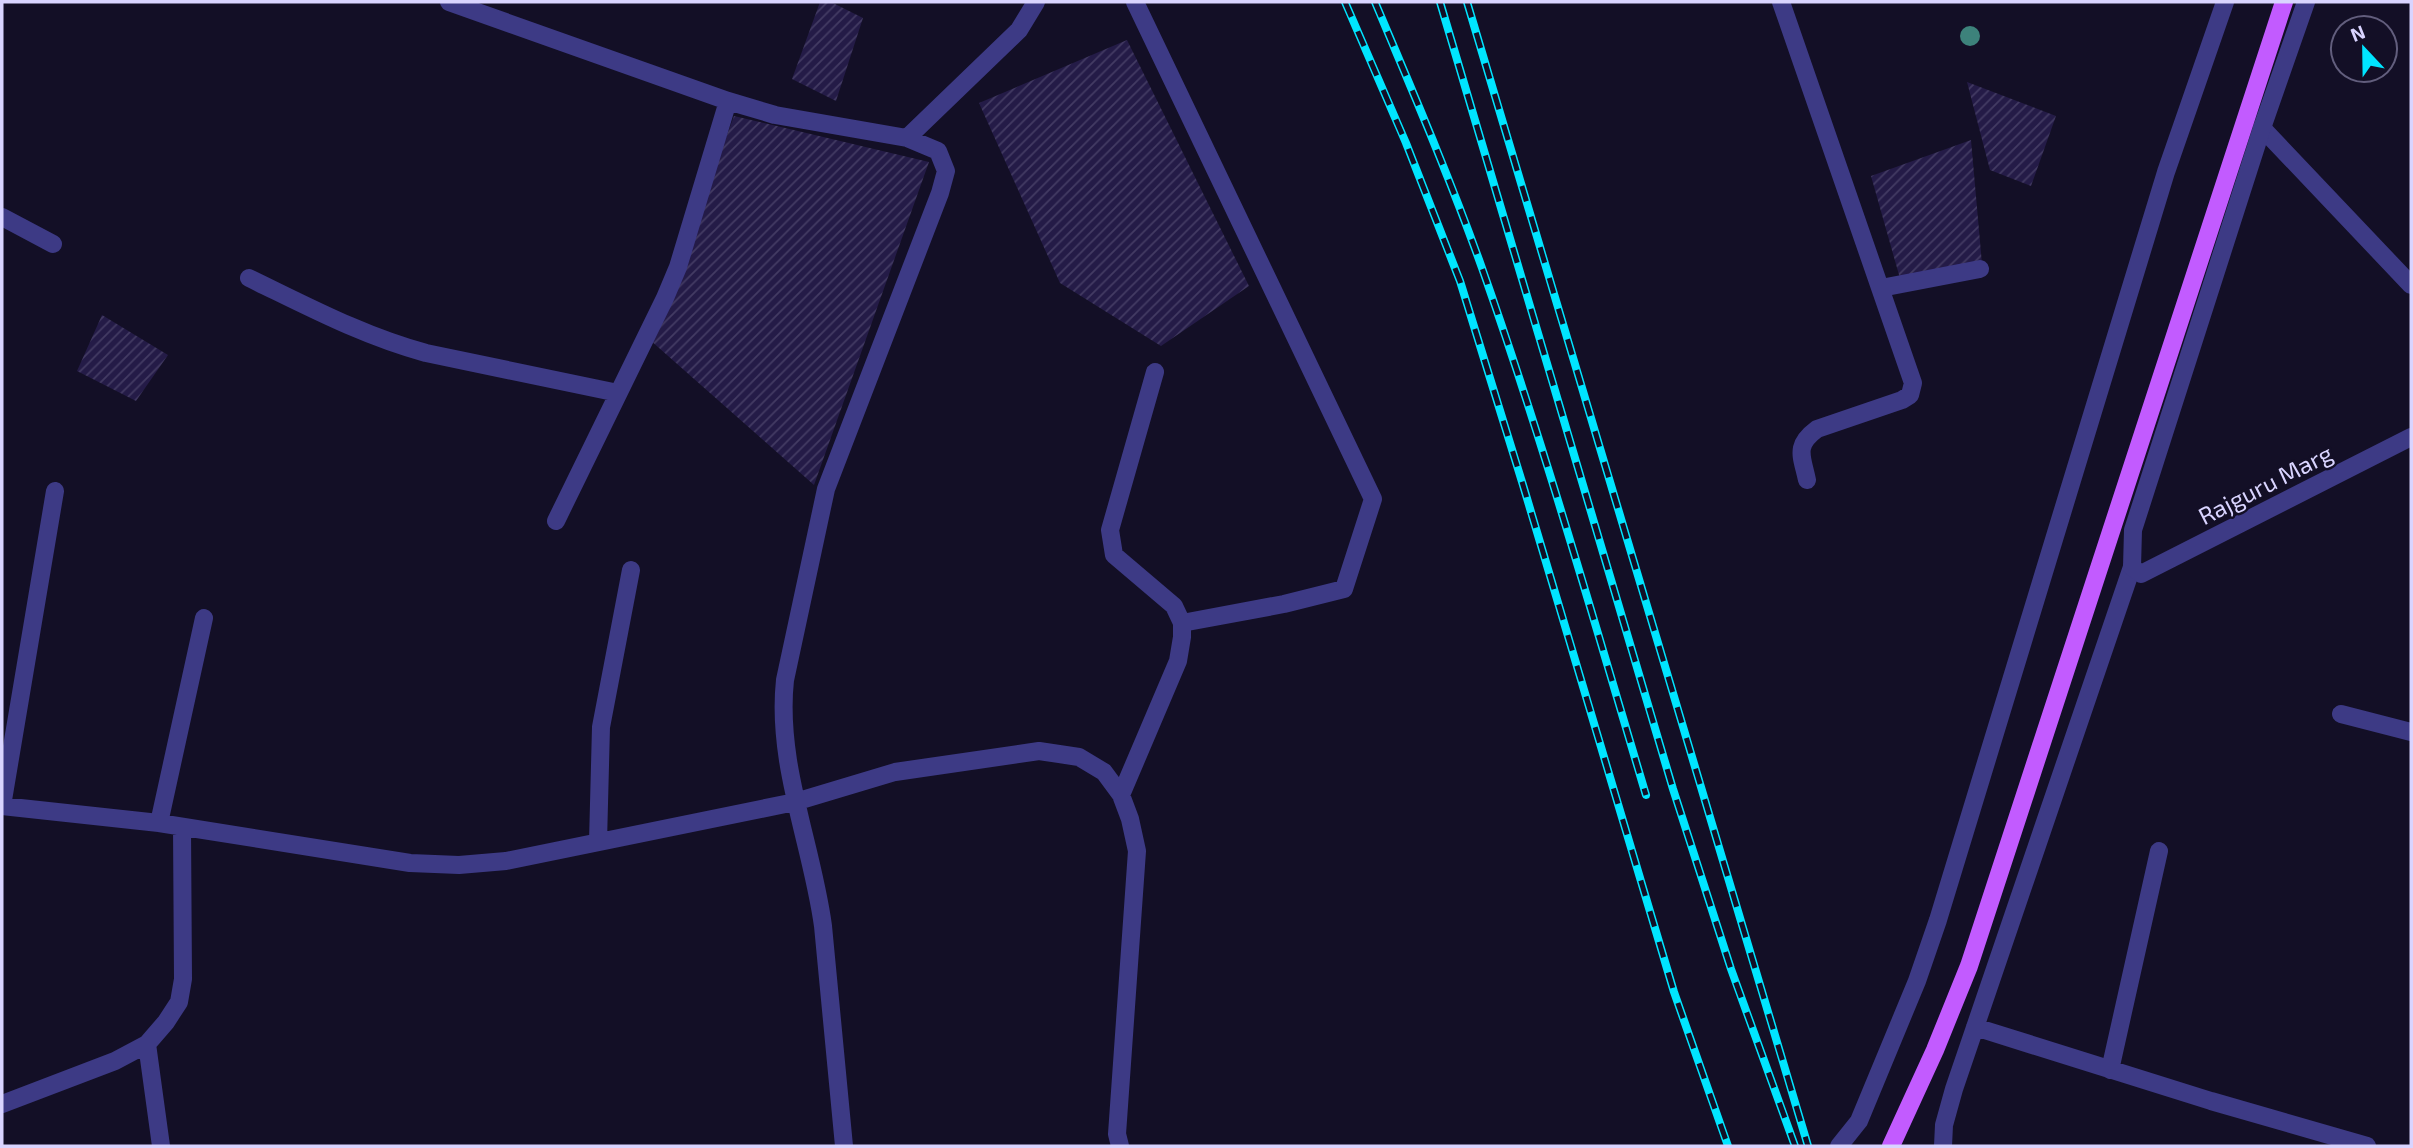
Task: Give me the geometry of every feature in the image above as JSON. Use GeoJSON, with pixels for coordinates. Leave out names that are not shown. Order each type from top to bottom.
{"type":"FeatureCollection","features":[{"type":"Feature","properties":{"kind":"main road"},"geometry":{"type":"LineString","coordinates":[[1891,1146],[1969,966],[2284,2]]}},
{"type":"Feature","properties":{"kind":"street"},"geometry":{"type":"LineString","coordinates":[[449,2],[728,101],[775,115],[907,138],[938,151],[946,171],[940,193],[826,489],[783,693],[784,732],[795,803],[820,905],[844,1146]]}},
{"type":"Feature","properties":{"kind":"street"},"geometry":{"type":"LineString","coordinates":[[907,138],[1019,30],[1036,2]]}},
{"type":"Feature","properties":{"kind":"street"},"geometry":{"type":"LineString","coordinates":[[1135,2],[1373,499],[1344,589],[1284,604],[1182,622]]}},
{"type":"Feature","properties":{"kind":"street"},"geometry":{"type":"LineString","coordinates":[[1781,2],[1913,383],[1910,395],[1902,400],[1817,429],[1805,438],[1800,449],[1807,480]]}},
{"type":"Feature","properties":{"kind":"street"},"geometry":{"type":"LineString","coordinates":[[1839,1146],[1859,1121],[1917,982],[1938,920],[2166,172],[2225,2]]}},
{"type":"Feature","properties":{"kind":"street"},"geometry":{"type":"LineString","coordinates":[[1943,1146],[1944,1125],[1975,1027],[2136,570],[2130,555],[2133,530],[2262,128],[2306,2]]}},
{"type":"Feature","properties":{"kind":"street"},"geometry":{"type":"LineString","coordinates":[[556,521],[678,267],[728,101]]}},
{"type":"Feature","properties":{"kind":"street"},"geometry":{"type":"LineString","coordinates":[[2262,128],[2411,285]]}},
{"type":"Feature","properties":{"kind":"street"},"geometry":{"type":"LineString","coordinates":[[2,217],[53,244]]}},
{"type":"Feature","properties":{"kind":"street"},"geometry":{"type":"LineString","coordinates":[[1881,288],[1980,269]]}},
{"type":"Feature","properties":{"kind":"street"},"geometry":{"type":"LineString","coordinates":[[249,278],[367,334],[396,344],[426,353],[618,393]]}},
{"type":"Feature","properties":{"kind":"street"},"geometry":{"type":"LineString","coordinates":[[1121,795],[1178,662],[1182,637],[1182,622],[1174,606],[1114,555],[1111,542],[1110,530],[1155,372]]}},
{"type":"Feature","properties":{"kind":"street","name":"Rajguru Marg"},"geometry":{"type":"LineString","coordinates":[[2136,570],[2411,438]]}},
{"type":"Feature","properties":{"kind":"street"},"geometry":{"type":"LineString","coordinates":[[55,491],[2,806],[159,823],[422,863],[459,865],[506,861],[795,803],[895,772],[1038,751],[1079,757],[1104,772],[1121,795],[1137,851],[1117,1134],[1120,1146]]}},
{"type":"Feature","properties":{"kind":"street"},"geometry":{"type":"LineString","coordinates":[[598,842],[601,727],[631,570]]}},
{"type":"Feature","properties":{"kind":"street"},"geometry":{"type":"LineString","coordinates":[[159,823],[204,618]]}},
{"type":"Feature","properties":{"kind":"street"},"geometry":{"type":"LineString","coordinates":[[2341,715],[2411,732]]}},
{"type":"Feature","properties":{"kind":"street"},"geometry":{"type":"LineString","coordinates":[[2,1104],[115,1061],[147,1044],[166,1022],[179,1002],[183,979],[182,828]]}},
{"type":"Feature","properties":{"kind":"street"},"geometry":{"type":"LineString","coordinates":[[2110,1070],[2159,851]]}},
{"type":"Feature","properties":{"kind":"street"},"geometry":{"type":"LineString","coordinates":[[1975,1027],[2367,1146]]}},
{"type":"Feature","properties":{"kind":"street"},"geometry":{"type":"LineString","coordinates":[[147,1044],[161,1146]]}},
{"type":"Feature","properties":{"kind":"building"},"geometry":{"type":"Polygon","coordinates":[[[820,2],[831,2],[863,18],[836,101],[792,79],[820,2]]]}},
{"type":"Feature","properties":{"kind":"building"},"geometry":{"type":"Polygon","coordinates":[[[1127,40],[1249,286],[1161,346],[1060,283],[979,103],[1127,40]]]}},
{"type":"Feature","properties":{"kind":"building"},"geometry":{"type":"Polygon","coordinates":[[[1967,82],[2056,116],[2031,186],[1990,170],[1967,82]]]}},
{"type":"Feature","properties":{"kind":"building"},"geometry":{"type":"Polygon","coordinates":[[[734,116],[929,162],[814,485],[650,340],[734,116]]]}},
{"type":"Feature","properties":{"kind":"building"},"geometry":{"type":"Polygon","coordinates":[[[1971,140],[1982,264],[1901,282],[1871,176],[1971,140]]]}},
{"type":"Feature","properties":{"kind":"building"},"geometry":{"type":"Polygon","coordinates":[[[102,315],[168,355],[136,401],[77,371],[102,315]]]}},
{"type":"Feature","properties":{"kind":"railway"},"geometry":{"type":"LineString","coordinates":[[1345,2],[1406,143],[1460,281],[1674,992],[1728,1146]]}},
{"type":"Feature","properties":{"kind":"railway"},"geometry":{"type":"LineString","coordinates":[[1375,2],[1482,268],[1526,398],[1646,795]]}},
{"type":"Feature","properties":{"kind":"railway"},"geometry":{"type":"LineString","coordinates":[[1440,2],[1673,789],[1731,969],[1795,1146]]}},
{"type":"Feature","properties":{"kind":"railway"},"geometry":{"type":"LineString","coordinates":[[1467,2],[1808,1146]]}}]}
